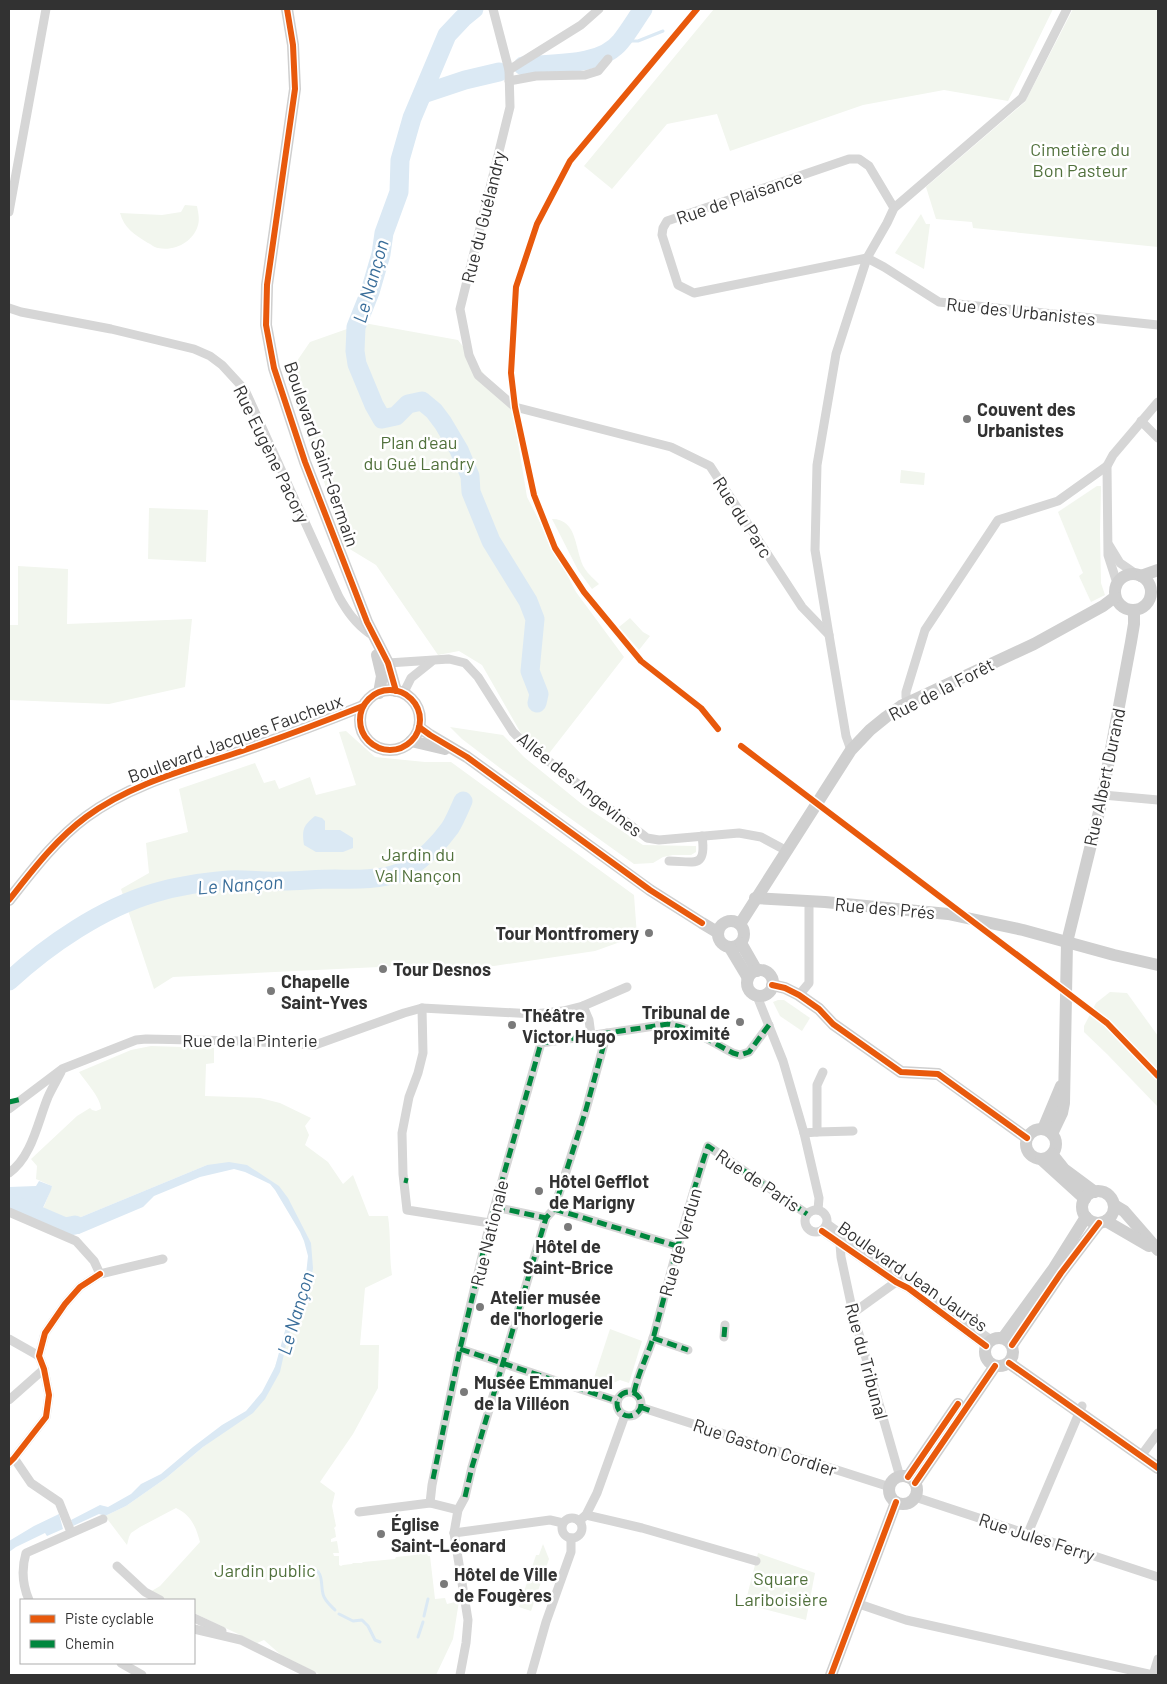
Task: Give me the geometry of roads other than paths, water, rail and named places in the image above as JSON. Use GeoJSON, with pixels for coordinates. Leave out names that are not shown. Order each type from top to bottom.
{"type":"FeatureCollection","features":[{"type":"Feature","properties":{"kind":"main road","name":"Boulevard Saint-Germain"},"geometry":{"type":"LineString","coordinates":[[287,9],[294,45],[295,89],[267,285],[266,325],[274,368],[305,462],[368,627],[388,663],[400,692]]}},
{"type":"Feature","properties":{"kind":"main road"},"geometry":{"type":"LineString","coordinates":[[1138,575],[1154,585],[1151,597],[1146,605],[1134,611],[1120,606],[1115,597],[1117,583],[1125,576],[1158,570]]}},
{"type":"Feature","properties":{"kind":"main road","name":"Rue de la Forêt"},"geometry":{"type":"LineString","coordinates":[[740,924],[850,750],[886,717],[909,703],[1034,644],[1103,606],[1115,597]]}},
{"type":"Feature","properties":{"kind":"main road","name":"Rue Albert Durand"},"geometry":{"type":"LineString","coordinates":[[1048,1132],[1064,1079],[1066,942],[1102,795],[1131,642],[1134,611]]}},
{"type":"Feature","properties":{"kind":"main road","name":"Rue Eugène Pacory"},"geometry":{"type":"LineString","coordinates":[[368,627],[380,664],[382,676],[379,692]]}},
{"type":"Feature","properties":{"kind":"main road"},"geometry":{"type":"LineString","coordinates":[[387,690],[400,692],[411,699],[417,707],[420,717],[416,735],[404,747],[394,750],[376,747],[362,733],[360,718],[363,706],[367,700],[379,692],[387,690]]}},
{"type":"Feature","properties":{"kind":"main road","name":"Boulevard Jacques Faucheux"},"geometry":{"type":"LineString","coordinates":[[9,900],[63,837],[86,817],[111,801],[138,788],[198,765],[330,720],[363,706]]}},
{"type":"Feature","properties":{"kind":"main road","name":"Boulevard Jacques Faucheux"},"geometry":{"type":"LineString","coordinates":[[330,720],[360,724]]}},
{"type":"Feature","properties":{"kind":"main road"},"geometry":{"type":"LineString","coordinates":[[419,726],[430,735],[468,757],[650,890],[717,932]]}},
{"type":"Feature","properties":{"kind":"main road"},"geometry":{"type":"LineString","coordinates":[[411,741],[468,757]]}},
{"type":"Feature","properties":{"kind":"main road","name":"Rue des Prés"},"geometry":{"type":"LineString","coordinates":[[756,898],[948,914],[1023,930],[1158,965]]}},
{"type":"Feature","properties":{"kind":"main road"},"geometry":{"type":"LineString","coordinates":[[732,921],[740,924],[744,931],[744,936],[735,945],[726,947],[719,941],[717,932],[724,922],[732,921]]}},
{"type":"Feature","properties":{"kind":"main road"},"geometry":{"type":"LineString","coordinates":[[735,945],[752,974]]}},
{"type":"Feature","properties":{"kind":"main road"},"geometry":{"type":"LineString","coordinates":[[765,972],[772,981],[772,985],[769,993],[757,996],[748,989],[747,982],[752,974],[765,972]]}},
{"type":"Feature","properties":{"kind":"main road"},"geometry":{"type":"LineString","coordinates":[[772,985],[785,988],[819,1009],[833,1024],[901,1072],[938,1074],[1027,1138]]}},
{"type":"Feature","properties":{"kind":"main road"},"geometry":{"type":"LineString","coordinates":[[1034,1131],[1048,1132],[1056,1146],[1047,1157],[1036,1159],[1028,1153],[1025,1144],[1027,1138],[1034,1131]]}},
{"type":"Feature","properties":{"kind":"main road"},"geometry":{"type":"LineString","coordinates":[[1047,1157],[1090,1196]]}},
{"type":"Feature","properties":{"kind":"main road"},"geometry":{"type":"LineString","coordinates":[[1070,1253],[1103,1222],[1113,1214],[1114,1205],[1110,1196],[1105,1193],[1090,1196],[1082,1208],[1086,1217],[1089,1220],[1103,1222],[1144,1239]]}},
{"type":"Feature","properties":{"kind":"main road"},"geometry":{"type":"LineString","coordinates":[[1114,1205],[1124,1211],[1144,1239],[1158,1251]]}},
{"type":"Feature","properties":{"kind":"main road"},"geometry":{"type":"LineString","coordinates":[[1003,1348],[985,1354],[992,1364],[1002,1366],[1003,1348],[1070,1253],[1086,1217]]}},
{"type":"Feature","properties":{"kind":"main road","name":"Boulevard Jean Jaurès"},"geometry":{"type":"LineString","coordinates":[[1003,1348],[1081,1409],[1143,1454],[1158,1468]]}},
{"type":"Feature","properties":{"kind":"main road"},"geometry":{"type":"LineString","coordinates":[[908,1479],[992,1364]]}},
{"type":"Feature","properties":{"kind":"main road","name":"Boulevard Jean Jaurès"},"geometry":{"type":"LineString","coordinates":[[1143,1454],[1158,1462]]}},
{"type":"Feature","properties":{"kind":"main road"},"geometry":{"type":"LineString","coordinates":[[908,1479],[917,1492],[915,1497],[907,1504],[896,1502],[890,1496],[890,1487],[893,1480],[908,1479]]}},
{"type":"Feature","properties":{"kind":"main road"},"geometry":{"type":"LineString","coordinates":[[831,1675],[896,1502]]}},
{"type":"Feature","properties":{"kind":"street"},"geometry":{"type":"LineString","coordinates":[[9,212],[46,9]]}},
{"type":"Feature","properties":{"kind":"street","name":"Rue du Guélandry"},"geometry":{"type":"LineString","coordinates":[[493,9],[509,70],[510,107],[460,309],[469,355],[478,375],[515,408]]}},
{"type":"Feature","properties":{"kind":"street"},"geometry":{"type":"LineString","coordinates":[[509,70],[581,25],[599,9]]}},
{"type":"Feature","properties":{"kind":"street"},"geometry":{"type":"LineString","coordinates":[[850,750],[846,736],[816,550],[817,465],[836,354],[867,258],[894,208],[1022,98],[1067,9]]}},
{"type":"Feature","properties":{"kind":"street"},"geometry":{"type":"LineString","coordinates":[[510,81],[536,76],[585,75],[598,71],[608,58]]}},
{"type":"Feature","properties":{"kind":"street","name":"Rue de Plaisance"},"geometry":{"type":"LineString","coordinates":[[867,258],[694,293],[678,285],[662,235],[667,221],[849,159],[859,159],[869,166],[894,208]]}},
{"type":"Feature","properties":{"kind":"street","name":"Rue des Urbanistes"},"geometry":{"type":"LineString","coordinates":[[867,258],[939,302],[1158,324]]}},
{"type":"Feature","properties":{"kind":"street","name":"Rue Eugène Pacory"},"geometry":{"type":"LineString","coordinates":[[11,312],[112,329],[194,349],[210,356],[222,365],[245,390],[339,597],[350,616],[361,627],[368,627]]}},
{"type":"Feature","properties":{"kind":"street"},"geometry":{"type":"LineString","coordinates":[[909,703],[906,692],[925,630],[998,520],[1058,501],[1107,466],[1113,455],[1158,402]]}},
{"type":"Feature","properties":{"kind":"street","name":"Rue du Parc"},"geometry":{"type":"LineString","coordinates":[[515,408],[671,448],[710,466],[802,607],[829,635]]}},
{"type":"Feature","properties":{"kind":"street"},"geometry":{"type":"LineString","coordinates":[[1141,421],[1158,438]]}},
{"type":"Feature","properties":{"kind":"street"},"geometry":{"type":"LineString","coordinates":[[1107,466],[1108,555],[1117,583]]}},
{"type":"Feature","properties":{"kind":"street"},"geometry":{"type":"LineString","coordinates":[[1108,542],[1120,563],[1138,575]]}},
{"type":"Feature","properties":{"kind":"street","name":"Allée des Angevines"},"geometry":{"type":"LineString","coordinates":[[388,663],[449,659],[465,664],[478,677],[513,732],[526,745],[647,838],[659,840],[739,833],[761,837],[787,851]]}},
{"type":"Feature","properties":{"kind":"street"},"geometry":{"type":"LineString","coordinates":[[400,692],[411,678],[433,661]]}},
{"type":"Feature","properties":{"kind":"street"},"geometry":{"type":"LineString","coordinates":[[1102,795],[1158,800]]}},
{"type":"Feature","properties":{"kind":"street"},"geometry":{"type":"LineString","coordinates":[[669,861],[690,863],[699,860],[704,850],[702,836]]}},
{"type":"Feature","properties":{"kind":"street"},"geometry":{"type":"LineString","coordinates":[[799,996],[809,984],[809,901]]}},
{"type":"Feature","properties":{"kind":"street","name":"Rue de la Pinterie"},"geometry":{"type":"LineString","coordinates":[[9,1109],[62,1070],[136,1040],[241,1041],[315,1045],[422,1008],[534,1014],[563,1012],[584,1006],[627,987]]}},
{"type":"Feature","properties":{"kind":"street"},"geometry":{"type":"LineString","coordinates":[[757,996],[783,1061],[804,1133],[819,1198],[818,1210]]}},
{"type":"Feature","properties":{"kind":"street"},"geometry":{"type":"LineString","coordinates":[[584,1006],[589,1020],[591,1035],[668,1024],[676,1025],[740,1055],[749,1052],[769,1025]]}},
{"type":"Feature","properties":{"kind":"street"},"geometry":{"type":"LineString","coordinates":[[422,1008],[423,1053],[409,1098],[402,1133],[407,1210],[490,1223]]}},
{"type":"Feature","properties":{"kind":"street"},"geometry":{"type":"LineString","coordinates":[[460,1675],[468,1620],[454,1533],[458,1510],[465,1497],[546,1218],[554,1209],[585,1113],[607,1032]]}},
{"type":"Feature","properties":{"kind":"street","name":"Rue Nationale"},"geometry":{"type":"LineString","coordinates":[[430,1503],[433,1478],[460,1349],[490,1223],[541,1043],[591,1035]]}},
{"type":"Feature","properties":{"kind":"street"},"geometry":{"type":"LineString","coordinates":[[9,1173],[27,1152],[48,1097],[62,1070]]}},
{"type":"Feature","properties":{"kind":"street"},"geometry":{"type":"LineString","coordinates":[[816,1132],[817,1085],[823,1072]]}},
{"type":"Feature","properties":{"kind":"street"},"geometry":{"type":"LineString","coordinates":[[9,1102],[22,1098]]}},
{"type":"Feature","properties":{"kind":"street"},"geometry":{"type":"LineString","coordinates":[[804,1133],[853,1131]]}},
{"type":"Feature","properties":{"kind":"street","name":"Rue de Paris"},"geometry":{"type":"LineString","coordinates":[[708,1146],[807,1214]]}},
{"type":"Feature","properties":{"kind":"street","name":"Rue de Verdun"},"geometry":{"type":"LineString","coordinates":[[634,1393],[653,1338],[708,1146]]}},
{"type":"Feature","properties":{"kind":"street"},"geometry":{"type":"LineString","coordinates":[[495,1207],[546,1218]]}},
{"type":"Feature","properties":{"kind":"street"},"geometry":{"type":"LineString","coordinates":[[554,1209],[678,1246]]}},
{"type":"Feature","properties":{"kind":"street"},"geometry":{"type":"LineString","coordinates":[[818,1210],[824,1213],[824,1228],[814,1233],[806,1228],[804,1221],[807,1214],[818,1210]]}},
{"type":"Feature","properties":{"kind":"street"},"geometry":{"type":"LineString","coordinates":[[9,1212],[76,1241],[94,1261],[100,1274]]}},
{"type":"Feature","properties":{"kind":"street","name":"Boulevard Jean Jaurès"},"geometry":{"type":"LineString","coordinates":[[824,1228],[840,1244],[896,1282],[1003,1348]]}},
{"type":"Feature","properties":{"kind":"street","name":"Boulevard Jean Jaurès"},"geometry":{"type":"LineString","coordinates":[[824,1228],[1003,1348]]}},
{"type":"Feature","properties":{"kind":"street","name":"Rue du Tribunal"},"geometry":{"type":"LineString","coordinates":[[840,1244],[853,1313],[908,1479]]}},
{"type":"Feature","properties":{"kind":"street"},"geometry":{"type":"LineString","coordinates":[[71,1530],[60,1502],[31,1483],[11,1461],[46,1417],[49,1395],[44,1369],[39,1356],[45,1333],[65,1304],[80,1287],[100,1274],[163,1259]]}},
{"type":"Feature","properties":{"kind":"street"},"geometry":{"type":"LineString","coordinates":[[853,1313],[896,1282]]}},
{"type":"Feature","properties":{"kind":"street"},"geometry":{"type":"LineString","coordinates":[[724,1337],[726,1325]]}},
{"type":"Feature","properties":{"kind":"street"},"geometry":{"type":"LineString","coordinates":[[653,1338],[688,1350]]}},
{"type":"Feature","properties":{"kind":"street"},"geometry":{"type":"LineString","coordinates":[[9,1339],[39,1356]]}},
{"type":"Feature","properties":{"kind":"street"},"geometry":{"type":"LineString","coordinates":[[460,1349],[617,1401]]}},
{"type":"Feature","properties":{"kind":"street"},"geometry":{"type":"LineString","coordinates":[[9,1400],[44,1369]]}},
{"type":"Feature","properties":{"kind":"street"},"geometry":{"type":"LineString","coordinates":[[624,1393],[634,1393],[640,1399],[640,1407],[632,1415],[625,1415],[619,1411],[617,1401],[624,1393]]}},
{"type":"Feature","properties":{"kind":"street","name":"Rue Gaston Cordier"},"geometry":{"type":"LineString","coordinates":[[640,1407],[890,1487]]}},
{"type":"Feature","properties":{"kind":"street"},"geometry":{"type":"LineString","coordinates":[[1028,1534],[1081,1409]]}},
{"type":"Feature","properties":{"kind":"street"},"geometry":{"type":"LineString","coordinates":[[571,1538],[581,1532],[583,1518],[597,1493],[625,1415]]}},
{"type":"Feature","properties":{"kind":"street"},"geometry":{"type":"LineString","coordinates":[[1143,1454],[1158,1433]]}},
{"type":"Feature","properties":{"kind":"street","name":"Rue Jules Ferry"},"geometry":{"type":"LineString","coordinates":[[915,1497],[1158,1577]]}},
{"type":"Feature","properties":{"kind":"street"},"geometry":{"type":"LineString","coordinates":[[358,1512],[430,1503],[458,1510]]}},
{"type":"Feature","properties":{"kind":"street"},"geometry":{"type":"LineString","coordinates":[[571,1538],[563,1533],[563,1524],[569,1518],[583,1518],[642,1528],[756,1561]]}},
{"type":"Feature","properties":{"kind":"street"},"geometry":{"type":"LineString","coordinates":[[29,1599],[23,1587],[23,1563],[26,1553],[71,1530],[103,1519]]}},
{"type":"Feature","properties":{"kind":"street"},"geometry":{"type":"LineString","coordinates":[[454,1533],[550,1520],[563,1524]]}},
{"type":"Feature","properties":{"kind":"street"},"geometry":{"type":"LineString","coordinates":[[531,1675],[546,1622],[572,1552],[571,1538]]}},
{"type":"Feature","properties":{"kind":"street"},"geometry":{"type":"LineString","coordinates":[[117,1566],[144,1592],[158,1599]]}},
{"type":"Feature","properties":{"kind":"street"},"geometry":{"type":"LineString","coordinates":[[858,1604],[906,1620],[1153,1675],[1158,1659]]}},
{"type":"Feature","properties":{"kind":"street"},"geometry":{"type":"LineString","coordinates":[[195,1618],[312,1675]]}},
{"type":"Feature","properties":{"kind":"street"},"geometry":{"type":"LineString","coordinates":[[195,1629],[240,1640]]}},
{"type":"Feature","properties":{"kind":"street"},"geometry":{"type":"LineString","coordinates":[[123,1664],[142,1675]]}},
{"type":"Feature","properties":{"kind":"water"},"geometry":{"type":"Polygon","coordinates":[[[315,816],[325,821],[325,830],[340,830],[353,838],[353,848],[343,852],[316,852],[304,845],[304,828],[315,816]]]}},
{"type":"Feature","properties":{"kind":"water"},"geometry":{"type":"Polygon","coordinates":[[[229,1162],[247,1165],[279,1186],[288,1198],[311,1243],[313,1268],[311,1282],[288,1336],[280,1372],[265,1399],[253,1413],[203,1447],[166,1478],[126,1506],[105,1516],[99,1514],[73,1526],[71,1520],[100,1505],[108,1507],[131,1494],[141,1484],[161,1474],[222,1425],[246,1411],[262,1392],[275,1367],[286,1327],[305,1284],[308,1256],[300,1232],[270,1184],[234,1169],[200,1177],[154,1196],[143,1207],[79,1234],[68,1234],[49,1227],[52,1219],[69,1222],[207,1165],[229,1162]]]}},
{"type":"Feature","properties":{"kind":"water"},"geometry":{"type":"Polygon","coordinates":[[[39,1181],[52,1186],[37,1221],[9,1209],[9,1187],[36,1186],[39,1181]]]}},
{"type":"Feature","properties":{"kind":"water"},"geometry":{"type":"Polygon","coordinates":[[[59,1514],[63,1529],[47,1536],[45,1533],[9,1552],[9,1541],[59,1514]]]}},
{"type":"Feature","properties":{"kind":"waterway","name":"Le Nançon"},"geometry":{"type":"LineString","coordinates":[[474,9],[447,35],[412,118],[400,160],[399,192],[384,233],[381,254],[370,292],[356,327],[355,351],[357,364],[382,419],[396,416],[408,404],[422,401],[434,411],[459,450],[470,476],[471,492],[491,541],[528,601],[535,619],[530,671],[539,694],[537,703]]}},
{"type":"Feature","properties":{"kind":"waterway","name":"Le Nançon"},"geometry":{"type":"LineString","coordinates":[[523,66],[561,64],[589,60],[601,55],[621,41],[643,9]]}},
{"type":"Feature","properties":{"kind":"waterway"},"geometry":{"type":"LineString","coordinates":[[621,41],[638,41],[663,31]]}},
{"type":"Feature","properties":{"kind":"waterway","name":"Le Nançon"},"geometry":{"type":"LineString","coordinates":[[423,94],[465,80],[499,72]]}},
{"type":"Feature","properties":{"kind":"waterway","name":"Le Nançon"},"geometry":{"type":"LineString","coordinates":[[9,981],[24,967],[77,929],[115,908],[163,891],[229,880],[363,879],[383,877],[401,872],[420,860],[441,839],[452,825],[463,801]]}},
{"type":"Feature","properties":{"kind":"waterway","name":"Le Nançon"},"geometry":{"type":"LineString","coordinates":[[9,1203],[65,1227],[75,1225]]}},
{"type":"Feature","properties":{"kind":"waterway"},"geometry":{"type":"LineString","coordinates":[[309,1567],[320,1574],[324,1596],[335,1610]]}},
{"type":"Feature","properties":{"kind":"waterway"},"geometry":{"type":"LineString","coordinates":[[424,1616],[428,1599]]}},
{"type":"Feature","properties":{"kind":"waterway"},"geometry":{"type":"LineString","coordinates":[[339,1614],[353,1621],[362,1620],[368,1626],[375,1640],[380,1642]]}},
{"type":"Feature","properties":{"kind":"waterway"},"geometry":{"type":"LineString","coordinates":[[418,1637],[423,1622]]}},
{"type":"Feature","properties":{"kind":"place","name":"Couvent des Urbanistes"},"geometry":{"type":"Point","coordinates":[967,419]}},
{"type":"Feature","properties":{"kind":"place","name":"Tour Montfromery"},"geometry":{"type":"Point","coordinates":[649,933]}},
{"type":"Feature","properties":{"kind":"place","name":"Tour Desnos"},"geometry":{"type":"Point","coordinates":[383,969]}},
{"type":"Feature","properties":{"kind":"place","name":"Chapelle Saint-Yves"},"geometry":{"type":"Point","coordinates":[271,991]}},
{"type":"Feature","properties":{"kind":"place","name":"Tribunal de proximité"},"geometry":{"type":"Point","coordinates":[740,1022]}},
{"type":"Feature","properties":{"kind":"place","name":"Théâtre Victor Hugo"},"geometry":{"type":"Point","coordinates":[512,1025]}},
{"type":"Feature","properties":{"kind":"place","name":"Hôtel Gefflot de Marigny"},"geometry":{"type":"Point","coordinates":[539,1191]}},
{"type":"Feature","properties":{"kind":"place","name":"Hôtel de Saint-Brice"},"geometry":{"type":"Point","coordinates":[568,1227]}},
{"type":"Feature","properties":{"kind":"place","name":"Atelier musée de l'horlogerie"},"geometry":{"type":"Point","coordinates":[480,1307]}},
{"type":"Feature","properties":{"kind":"place","name":"Musée Emmanuel de la Villéon"},"geometry":{"type":"Point","coordinates":[464,1392]}},
{"type":"Feature","properties":{"kind":"place","name":"Église Saint-Léonard"},"geometry":{"type":"Point","coordinates":[381,1534]}},
{"type":"Feature","properties":{"kind":"place","name":"Hôtel de Ville de Fougères"},"geometry":{"type":"Point","coordinates":[444,1584]}},
{"type":"Feature","properties":{"kind":"park label","name":"Cimetière du Bon Pasteur"},"geometry":{"type":"Point","coordinates":[1080,159]}},
{"type":"Feature","properties":{"kind":"park label","name":"Plan d'eau du Gué Landry"},"geometry":{"type":"Point","coordinates":[419,452]}},
{"type":"Feature","properties":{"kind":"park label","name":"Jardin du Val Nançon"},"geometry":{"type":"Point","coordinates":[418,864]}},
{"type":"Feature","properties":{"kind":"park label","name":"Jardin public"},"geometry":{"type":"Point","coordinates":[265,1570]}},
{"type":"Feature","properties":{"kind":"park label","name":"Square Lariboisière"},"geometry":{"type":"Point","coordinates":[781,1588]}}]}
